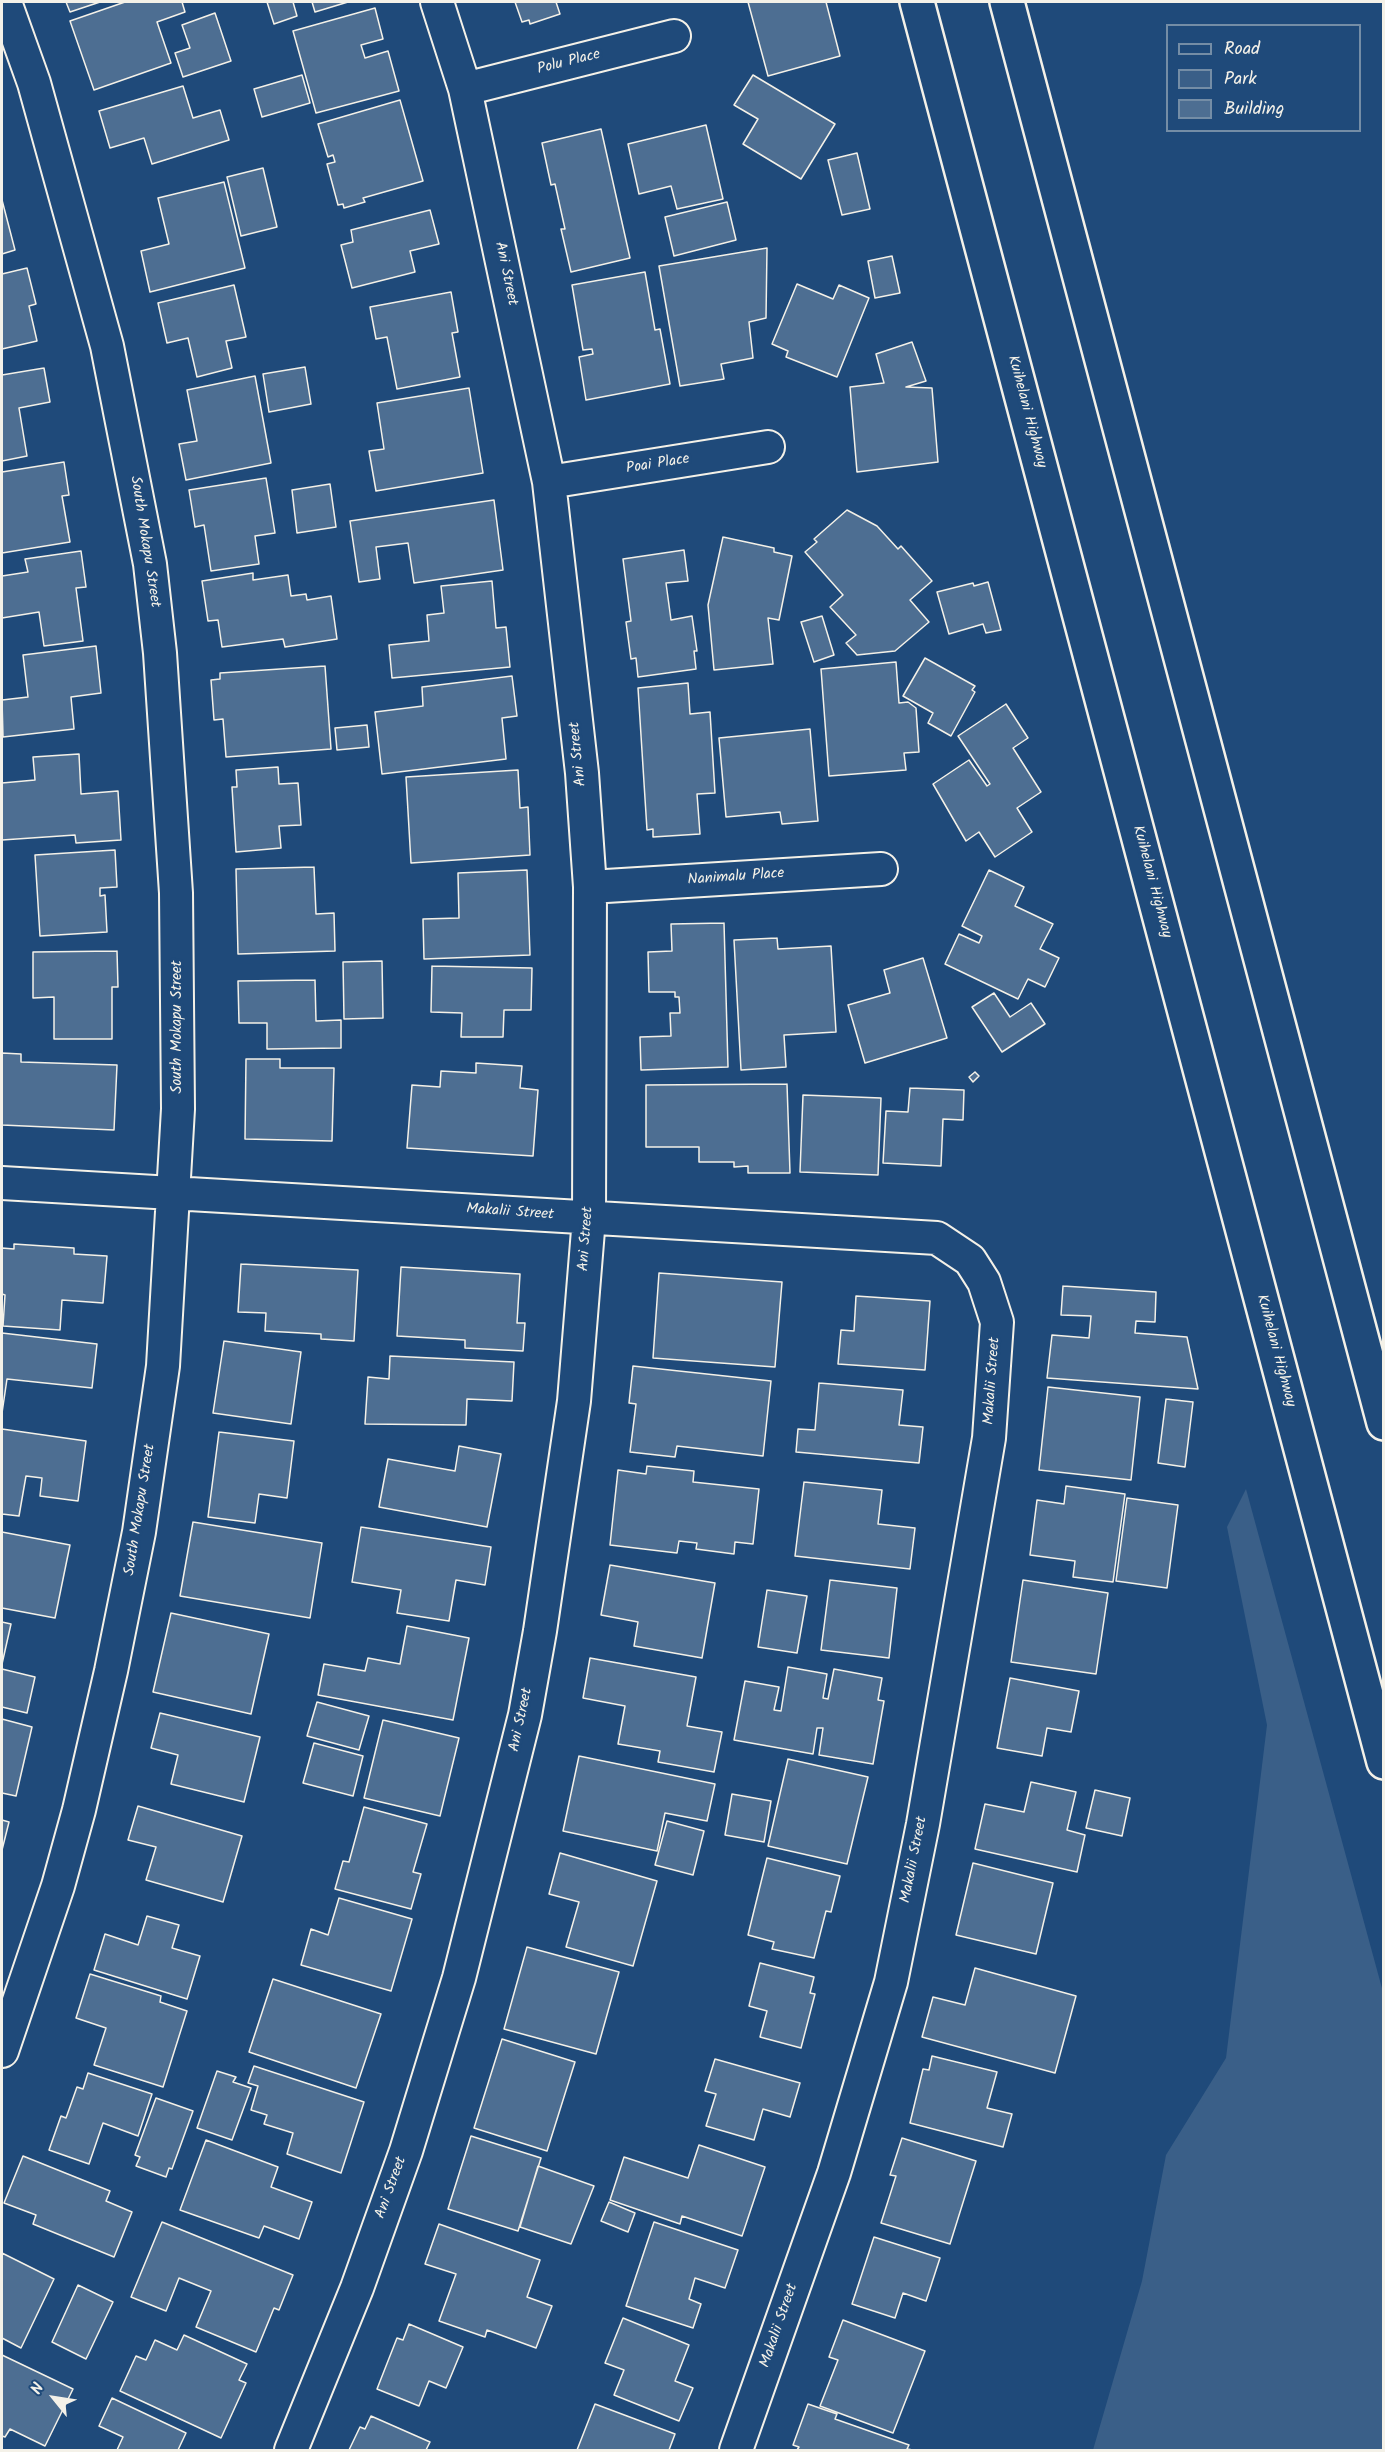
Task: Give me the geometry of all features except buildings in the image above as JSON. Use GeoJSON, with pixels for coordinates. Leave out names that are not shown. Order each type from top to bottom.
{"type":"FeatureCollection","features":[{"type":"Feature","properties":{"kind":"main road","name":"Kuihelani Highway"},"geometry":{"type":"LineString","coordinates":[[917,2],[1383,1762]]}},
{"type":"Feature","properties":{"kind":"main road"},"geometry":{"type":"LineString","coordinates":[[1008,2],[1383,1423]]}},
{"type":"Feature","properties":{"kind":"street","name":"South Mokapu Street"},"geometry":{"type":"LineString","coordinates":[[2,2051],[58,1886],[79,1810],[114,1660],[139,1532],[163,1366],[178,1109],[177,914],[166,733],[150,564],[107,346],[38,94],[5,2]]}},
{"type":"Feature","properties":{"kind":"street","name":"Ani Street"},"geometry":{"type":"LineString","coordinates":[[291,2451],[357,2288],[406,2151],[459,1978],[525,1715],[540,1631],[574,1401],[589,1218],[590,887],[582,773],[549,482],[465,89],[437,2]]}},
{"type":"Feature","properties":{"kind":"street","name":"Polu Place"},"geometry":{"type":"LineString","coordinates":[[465,89],[674,36]]}},
{"type":"Feature","properties":{"kind":"street","name":"Poai Place"},"geometry":{"type":"LineString","coordinates":[[549,482],[768,447]]}},
{"type":"Feature","properties":{"kind":"street","name":"Nanimalu Place"},"geometry":{"type":"LineString","coordinates":[[590,887],[882,869]]}},
{"type":"Feature","properties":{"kind":"street","name":"Makalii Street"},"geometry":{"type":"LineString","coordinates":[[2,1183],[937,1238],[970,1260],[984,1282],[997,1322],[989,1438],[923,1824],[891,1982],[834,2173],[736,2451]]}},
{"type":"Feature","properties":{"kind":"green space"},"geometry":{"type":"Polygon","coordinates":[[[1246,1489],[1383,1992],[1383,2450],[1093,2450],[1142,2281],[1166,2155],[1226,2058],[1267,1725],[1227,1527],[1246,1489]]]}}]}
